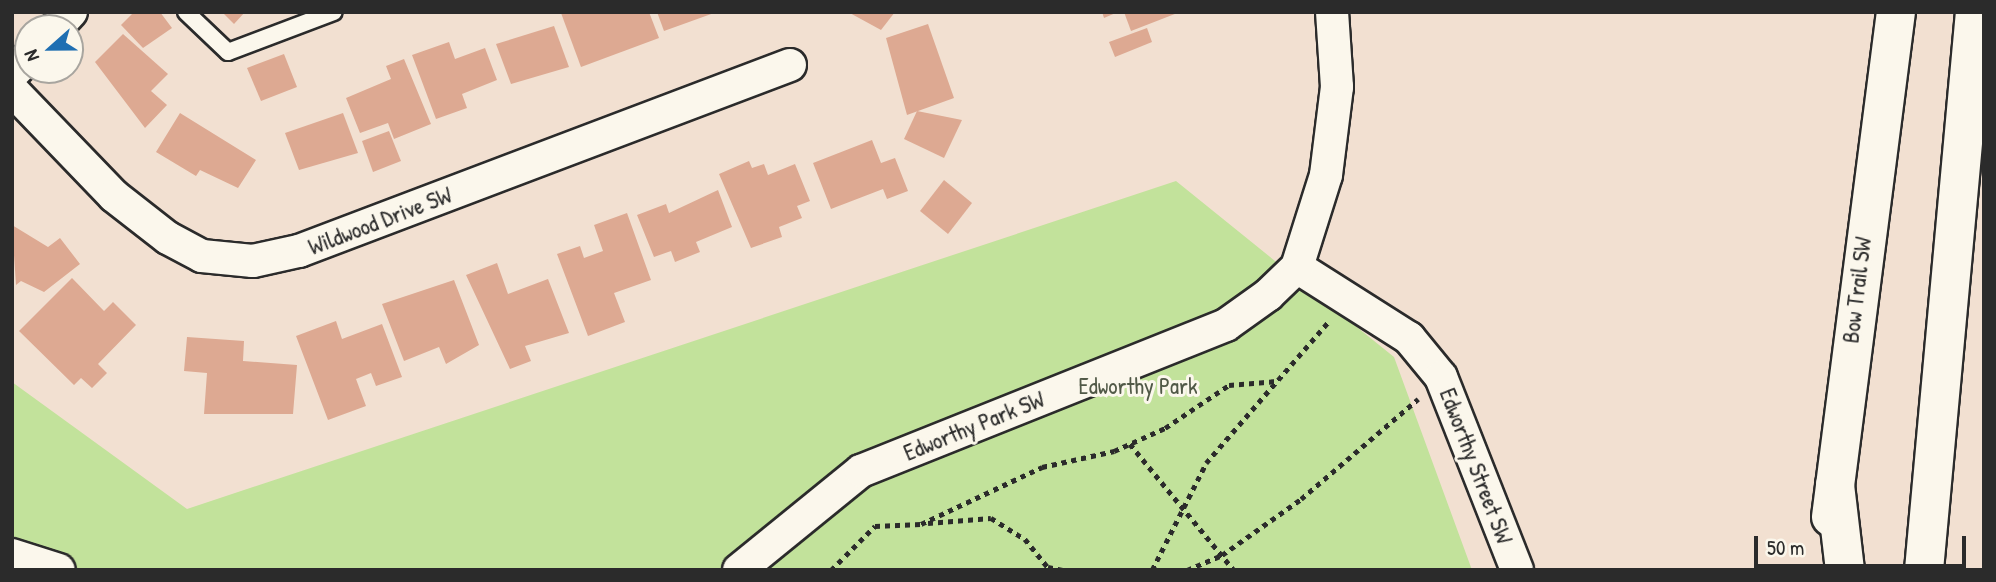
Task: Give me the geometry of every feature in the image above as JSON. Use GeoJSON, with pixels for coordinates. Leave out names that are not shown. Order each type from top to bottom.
{"type":"FeatureCollection","features":[{"type":"Feature","properties":{"kind":"main road","name":"Bow Trail SW"},"geometry":{"type":"LineString","coordinates":[[1826,570],[1896,12]]}},
{"type":"Feature","properties":{"kind":"main road"},"geometry":{"type":"LineString","coordinates":[[1924,570],[1975,12]]}},
{"type":"Feature","properties":{"kind":"main road"},"geometry":{"type":"LineString","coordinates":[[1835,485],[1846,570]]}},
{"type":"Feature","properties":{"kind":"street"},"geometry":{"type":"LineString","coordinates":[[1297,267],[1326,175],[1337,87],[1332,12]]}},
{"type":"Feature","properties":{"kind":"street","name":"Wildwood Drive SW"},"geometry":{"type":"LineString","coordinates":[[12,90],[114,195],[168,238],[202,256],[253,261],[299,251],[790,65]]}},
{"type":"Feature","properties":{"kind":"street","name":"Edworthy Street SW"},"geometry":{"type":"LineString","coordinates":[[1297,267],[1409,338],[1441,377],[1517,570]]}},
{"type":"Feature","properties":{"kind":"street","name":"Edworthy Park SW"},"geometry":{"type":"LineString","coordinates":[[739,570],[861,471],[1226,325],[1297,267]]}},
{"type":"Feature","properties":{"kind":"street"},"geometry":{"type":"LineString","coordinates":[[12,555],[59,570]]}},
{"type":"Feature","properties":{"kind":"lane"},"geometry":{"type":"LineString","coordinates":[[187,12],[228,52],[334,12]]}},
{"type":"Feature","properties":{"kind":"path"},"geometry":{"type":"LineString","coordinates":[[1152,570],[1206,463],[1349,298]]}},
{"type":"Feature","properties":{"kind":"path"},"geometry":{"type":"LineString","coordinates":[[1187,570],[1222,555],[1301,499],[1441,377]]}},
{"type":"Feature","properties":{"kind":"path"},"geometry":{"type":"LineString","coordinates":[[920,524],[1042,467],[1130,444],[1229,385],[1277,381]]}},
{"type":"Feature","properties":{"kind":"path"},"geometry":{"type":"LineString","coordinates":[[1130,444],[1185,506],[1234,570]]}},
{"type":"Feature","properties":{"kind":"path"},"geometry":{"type":"LineString","coordinates":[[831,570],[875,526],[991,518],[1025,539],[1048,567],[1063,570]]}},
{"type":"Feature","properties":{"kind":"green space","name":"Edworthy Park"},"geometry":{"type":"Polygon","coordinates":[[[1176,181],[1394,357],[1472,570],[12,570],[12,382],[187,509],[1176,181]]]}},
{"type":"Feature","properties":{"kind":"building"},"geometry":{"type":"Polygon","coordinates":[[[134,12],[160,12],[172,28],[143,48],[121,25],[134,12]]]}},
{"type":"Feature","properties":{"kind":"building"},"geometry":{"type":"Polygon","coordinates":[[[222,12],[245,12],[234,24],[222,12]]]}},
{"type":"Feature","properties":{"kind":"building"},"geometry":{"type":"Polygon","coordinates":[[[649,12],[659,38],[581,67],[561,13],[649,12]]]}},
{"type":"Feature","properties":{"kind":"building"},"geometry":{"type":"Polygon","coordinates":[[[657,12],[714,12],[714,13],[664,31],[657,12]]]}},
{"type":"Feature","properties":{"kind":"building"},"geometry":{"type":"Polygon","coordinates":[[[848,12],[895,12],[881,30],[848,12]]]}},
{"type":"Feature","properties":{"kind":"building"},"geometry":{"type":"Polygon","coordinates":[[[1102,12],[1118,12],[1104,18],[1102,12]]]}},
{"type":"Feature","properties":{"kind":"building"},"geometry":{"type":"Polygon","coordinates":[[[1124,12],[1180,12],[1131,31],[1124,12]]]}},
{"type":"Feature","properties":{"kind":"building"},"geometry":{"type":"Polygon","coordinates":[[[928,24],[954,98],[907,115],[886,38],[928,24]]]}},
{"type":"Feature","properties":{"kind":"building"},"geometry":{"type":"Polygon","coordinates":[[[554,26],[569,67],[511,84],[496,44],[554,26]]]}},
{"type":"Feature","properties":{"kind":"building"},"geometry":{"type":"Polygon","coordinates":[[[1147,28],[1152,42],[1115,57],[1109,42],[1147,28]]]}},
{"type":"Feature","properties":{"kind":"building"},"geometry":{"type":"Polygon","coordinates":[[[123,34],[168,74],[151,91],[167,105],[145,128],[95,62],[123,34]]]}},
{"type":"Feature","properties":{"kind":"building"},"geometry":{"type":"Polygon","coordinates":[[[449,42],[455,59],[485,48],[497,80],[462,94],[467,108],[436,119],[412,55],[449,42]]]}},
{"type":"Feature","properties":{"kind":"building"},"geometry":{"type":"Polygon","coordinates":[[[284,54],[297,87],[261,101],[247,68],[284,54]]]}},
{"type":"Feature","properties":{"kind":"building"},"geometry":{"type":"Polygon","coordinates":[[[404,59],[431,124],[394,139],[388,123],[360,133],[346,98],[391,79],[386,66],[404,59]]]}},
{"type":"Feature","properties":{"kind":"building"},"geometry":{"type":"Polygon","coordinates":[[[917,111],[962,120],[944,158],[904,139],[917,111]]]}},
{"type":"Feature","properties":{"kind":"building"},"geometry":{"type":"Polygon","coordinates":[[[180,113],[256,160],[238,188],[200,170],[196,176],[156,152],[180,113]]]}},
{"type":"Feature","properties":{"kind":"building"},"geometry":{"type":"Polygon","coordinates":[[[343,113],[358,153],[299,170],[285,133],[343,113]]]}},
{"type":"Feature","properties":{"kind":"building"},"geometry":{"type":"Polygon","coordinates":[[[389,131],[401,161],[373,172],[362,141],[389,131]]]}},
{"type":"Feature","properties":{"kind":"building"},"geometry":{"type":"Polygon","coordinates":[[[872,140],[881,163],[895,158],[908,191],[887,199],[883,189],[831,209],[813,163],[872,140]]]}},
{"type":"Feature","properties":{"kind":"building"},"geometry":{"type":"Polygon","coordinates":[[[749,161],[752,168],[764,164],[768,175],[795,164],[810,201],[797,206],[802,218],[779,227],[782,237],[751,248],[719,174],[749,161]]]}},
{"type":"Feature","properties":{"kind":"building"},"geometry":{"type":"Polygon","coordinates":[[[944,180],[972,203],[948,234],[920,211],[944,180]]]}},
{"type":"Feature","properties":{"kind":"building"},"geometry":{"type":"Polygon","coordinates":[[[718,190],[732,227],[696,242],[700,252],[675,262],[671,251],[654,257],[637,215],[666,204],[669,213],[718,190]]]}},
{"type":"Feature","properties":{"kind":"building"},"geometry":{"type":"Polygon","coordinates":[[[627,213],[651,280],[614,293],[625,322],[588,336],[557,254],[580,246],[584,258],[603,251],[594,225],[627,213]]]}},
{"type":"Feature","properties":{"kind":"building"},"geometry":{"type":"Polygon","coordinates":[[[12,225],[48,247],[60,238],[80,264],[44,292],[21,281],[16,285],[12,225]]]}},
{"type":"Feature","properties":{"kind":"building"},"geometry":{"type":"Polygon","coordinates":[[[497,263],[508,294],[548,279],[569,333],[525,346],[531,361],[510,369],[466,275],[497,263]]]}},
{"type":"Feature","properties":{"kind":"building"},"geometry":{"type":"Polygon","coordinates":[[[72,278],[104,311],[113,302],[136,325],[98,364],[107,373],[92,388],[81,378],[74,385],[19,331],[72,278]]]}},
{"type":"Feature","properties":{"kind":"building"},"geometry":{"type":"Polygon","coordinates":[[[454,280],[479,345],[446,364],[439,347],[404,361],[382,304],[454,280]]]}},
{"type":"Feature","properties":{"kind":"building"},"geometry":{"type":"Polygon","coordinates":[[[336,321],[342,339],[382,324],[402,377],[376,386],[371,373],[356,379],[366,406],[328,420],[296,336],[336,321]]]}},
{"type":"Feature","properties":{"kind":"building"},"geometry":{"type":"Polygon","coordinates":[[[187,337],[244,341],[243,361],[297,365],[293,414],[204,414],[207,373],[184,371],[187,337]]]}}]}
